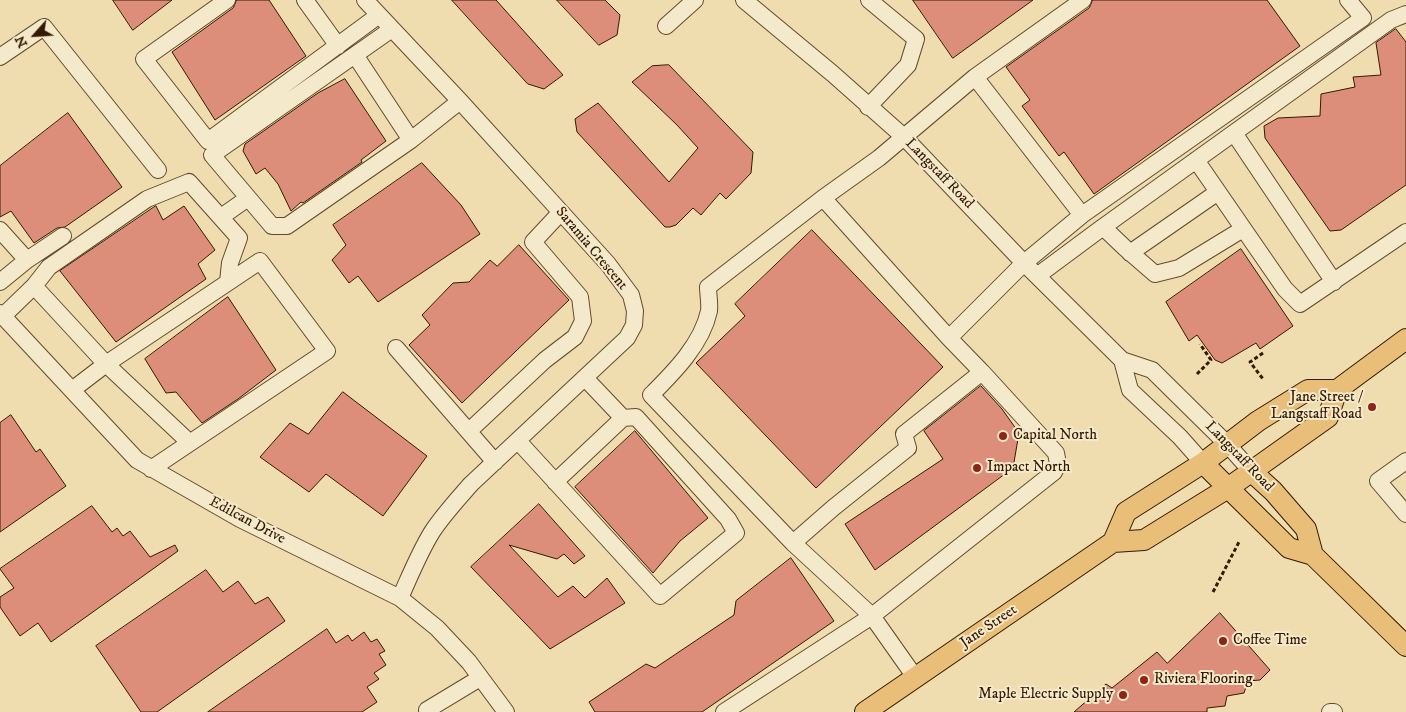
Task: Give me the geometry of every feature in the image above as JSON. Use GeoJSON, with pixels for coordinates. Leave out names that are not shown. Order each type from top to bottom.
{"type":"FeatureCollection","features":[{"type":"Feature","properties":{"kind":"main road"},"geometry":{"type":"LineString","coordinates":[[1337,390],[1308,390],[1258,421],[1203,463],[1126,512],[1113,542],[1144,540],[1252,472],[1328,417],[1337,390],[1406,340]]}},
{"type":"Feature","properties":{"kind":"main road","name":"Langstaff Road"},"geometry":{"type":"LineString","coordinates":[[1203,463],[1289,548],[1313,555],[1405,643]]}},
{"type":"Feature","properties":{"kind":"main road","name":"Langstaff Road"},"geometry":{"type":"LineString","coordinates":[[1252,472],[1273,491],[1306,530],[1313,555]]}},
{"type":"Feature","properties":{"kind":"main road","name":"Jane Street"},"geometry":{"type":"LineString","coordinates":[[865,712],[1113,542]]}},
{"type":"Feature","properties":{"kind":"street"},"geometry":{"type":"LineString","coordinates":[[227,0],[144,59],[208,141],[379,16]]}},
{"type":"Feature","properties":{"kind":"street"},"geometry":{"type":"LineString","coordinates":[[305,0],[338,46]]}},
{"type":"Feature","properties":{"kind":"street","name":"Saramia Crescent"},"geometry":{"type":"LineString","coordinates":[[365,0],[608,264],[631,295],[636,311],[634,325],[627,338],[471,484],[433,530],[419,555],[400,598]]}},
{"type":"Feature","properties":{"kind":"street"},"geometry":{"type":"LineString","coordinates":[[666,26],[695,0]]}},
{"type":"Feature","properties":{"kind":"street","name":"Langstaff Road"},"geometry":{"type":"LineString","coordinates":[[744,0],[833,74],[904,137],[1024,263],[1122,360],[1152,370],[1228,444],[1252,472]]}},
{"type":"Feature","properties":{"kind":"street"},"geometry":{"type":"LineString","coordinates":[[868,107],[908,65],[916,39],[869,0]]}},
{"type":"Feature","properties":{"kind":"street"},"geometry":{"type":"LineString","coordinates":[[915,677],[872,616],[793,543],[650,395],[670,376],[694,344],[703,328],[709,309],[708,287],[823,198],[879,158],[975,77],[1083,0]]}},
{"type":"Feature","properties":{"kind":"street"},"geometry":{"type":"LineString","coordinates":[[949,338],[1024,263],[1082,215],[1362,18],[1348,0]]}},
{"type":"Feature","properties":{"kind":"street"},"geometry":{"type":"LineString","coordinates":[[1038,276],[1103,227],[1392,20],[1406,14]]}},
{"type":"Feature","properties":{"kind":"street"},"geometry":{"type":"LineString","coordinates":[[0,56],[44,27],[158,170]]}},
{"type":"Feature","properties":{"kind":"street"},"geometry":{"type":"LineString","coordinates":[[392,29],[212,155],[272,226],[287,226],[411,140],[460,101]]}},
{"type":"Feature","properties":{"kind":"street"},"geometry":{"type":"LineString","coordinates":[[355,55],[411,140]]}},
{"type":"Feature","properties":{"kind":"street"},"geometry":{"type":"LineString","coordinates":[[975,77],[1082,215]]}},
{"type":"Feature","properties":{"kind":"street"},"geometry":{"type":"LineString","coordinates":[[1234,133],[1334,282]]}},
{"type":"Feature","properties":{"kind":"street"},"geometry":{"type":"LineString","coordinates":[[1196,160],[1285,289],[1300,304],[1406,232]]}},
{"type":"Feature","properties":{"kind":"street"},"geometry":{"type":"LineString","coordinates":[[1,315],[34,286],[49,267],[147,200],[189,182],[239,238],[230,263],[228,282]]}},
{"type":"Feature","properties":{"kind":"street"},"geometry":{"type":"LineString","coordinates":[[1130,253],[1218,192]]}},
{"type":"Feature","properties":{"kind":"street"},"geometry":{"type":"LineString","coordinates":[[220,217],[248,198]]}},
{"type":"Feature","properties":{"kind":"street"},"geometry":{"type":"LineString","coordinates":[[724,712],[872,616],[1054,472],[1058,464],[1056,453],[823,198]]}},
{"type":"Feature","properties":{"kind":"street"},"geometry":{"type":"LineString","coordinates":[[469,431],[545,360],[575,337],[583,321],[580,297],[533,242],[561,212]]}},
{"type":"Feature","properties":{"kind":"street"},"geometry":{"type":"LineString","coordinates":[[1103,227],[1155,274],[1179,268],[1244,229]]}},
{"type":"Feature","properties":{"kind":"street"},"geometry":{"type":"LineString","coordinates":[[0,230],[27,260]]}},
{"type":"Feature","properties":{"kind":"street"},"geometry":{"type":"LineString","coordinates":[[0,282],[27,260],[62,236]]}},
{"type":"Feature","properties":{"kind":"street"},"geometry":{"type":"LineString","coordinates":[[72,390],[106,364],[260,261],[327,351],[151,469]]}},
{"type":"Feature","properties":{"kind":"street"},"geometry":{"type":"LineString","coordinates":[[34,286],[106,364],[189,442]]}},
{"type":"Feature","properties":{"kind":"street","name":"Edilcan Drive"},"geometry":{"type":"LineString","coordinates":[[1,315],[137,460],[240,519],[400,598],[437,628],[468,662],[506,712]]}},
{"type":"Feature","properties":{"kind":"street"},"geometry":{"type":"LineString","coordinates":[[396,348],[495,462]]}},
{"type":"Feature","properties":{"kind":"street","name":"Langstaff Road"},"geometry":{"type":"LineString","coordinates":[[1122,360],[1130,390],[1180,437],[1203,463]]}},
{"type":"Feature","properties":{"kind":"street"},"geometry":{"type":"LineString","coordinates":[[793,543],[833,508],[908,448],[904,434],[982,372]]}},
{"type":"Feature","properties":{"kind":"street"},"geometry":{"type":"LineString","coordinates":[[585,378],[623,418]]}},
{"type":"Feature","properties":{"kind":"street"},"geometry":{"type":"LineString","coordinates":[[518,441],[555,482],[660,596],[736,533],[728,518],[636,417],[623,418],[555,482]]}},
{"type":"Feature","properties":{"kind":"street"},"geometry":{"type":"LineString","coordinates":[[1406,461],[1378,481],[1406,514]]}},
{"type":"Feature","properties":{"kind":"street"},"geometry":{"type":"LineString","coordinates":[[427,711],[480,678]]}},
{"type":"Feature","properties":{"kind":"path"},"geometry":{"type":"LineString","coordinates":[[1197,374],[1211,360],[1200,344]]}},
{"type":"Feature","properties":{"kind":"path"},"geometry":{"type":"LineString","coordinates":[[1263,353],[1250,362],[1263,379]]}},
{"type":"Feature","properties":{"kind":"path"},"geometry":{"type":"LineString","coordinates":[[1213,592],[1239,542]]}},
{"type":"Feature","properties":{"kind":"building"},"geometry":{"type":"Polygon","coordinates":[[[113,0],[172,0],[133,30],[113,0]]]}},
{"type":"Feature","properties":{"kind":"building"},"geometry":{"type":"Polygon","coordinates":[[[237,0],[269,0],[306,56],[215,120],[172,52],[233,8],[237,0]]]}},
{"type":"Feature","properties":{"kind":"building"},"geometry":{"type":"Polygon","coordinates":[[[452,0],[496,0],[563,75],[544,89],[528,84],[452,0]]]}},
{"type":"Feature","properties":{"kind":"building"},"geometry":{"type":"Polygon","coordinates":[[[557,0],[605,0],[620,15],[617,35],[599,45],[557,0]]]}},
{"type":"Feature","properties":{"kind":"building"},"geometry":{"type":"Polygon","coordinates":[[[913,0],[1033,0],[953,58],[913,0]]]}},
{"type":"Feature","properties":{"kind":"building"},"geometry":{"type":"Polygon","coordinates":[[[1093,0],[1267,0],[1300,46],[1094,194],[1064,152],[1059,156],[1022,106],[1030,100],[1006,67],[1089,8],[1093,0]]]}},
{"type":"Feature","properties":{"kind":"building"},"geometry":{"type":"Polygon","coordinates":[[[1396,29],[1406,42],[1406,185],[1341,230],[1330,231],[1265,138],[1264,126],[1278,118],[1320,116],[1321,94],[1355,87],[1353,77],[1381,75],[1376,43],[1396,29]]]}},
{"type":"Feature","properties":{"kind":"building"},"geometry":{"type":"Polygon","coordinates":[[[669,65],[753,152],[751,173],[726,199],[720,193],[701,215],[693,208],[676,225],[665,227],[577,132],[575,119],[598,103],[669,182],[698,148],[632,82],[652,66],[669,65]]]}},
{"type":"Feature","properties":{"kind":"building"},"geometry":{"type":"Polygon","coordinates":[[[345,79],[386,141],[361,160],[362,162],[303,203],[301,202],[291,211],[278,184],[265,168],[256,174],[243,151],[245,144],[318,93],[345,79]]]}},
{"type":"Feature","properties":{"kind":"building"},"geometry":{"type":"Polygon","coordinates":[[[68,113],[122,187],[65,227],[57,228],[34,243],[11,211],[0,217],[0,166],[68,113]]]}},
{"type":"Feature","properties":{"kind":"building"},"geometry":{"type":"Polygon","coordinates":[[[422,163],[461,205],[480,234],[378,302],[358,276],[349,283],[332,260],[346,245],[333,225],[422,163]]]}},
{"type":"Feature","properties":{"kind":"building"},"geometry":{"type":"Polygon","coordinates":[[[156,206],[163,220],[184,206],[215,250],[198,264],[206,279],[116,342],[60,271],[156,206]]]}},
{"type":"Feature","properties":{"kind":"building"},"geometry":{"type":"Polygon","coordinates":[[[812,230],[943,367],[816,488],[696,363],[745,316],[735,304],[812,230]]]}},
{"type":"Feature","properties":{"kind":"building"},"geometry":{"type":"Polygon","coordinates":[[[519,245],[569,300],[462,403],[409,345],[430,325],[422,315],[453,283],[469,282],[490,260],[497,266],[519,245]]]}},
{"type":"Feature","properties":{"kind":"building"},"geometry":{"type":"Polygon","coordinates":[[[1241,249],[1293,326],[1260,349],[1256,343],[1222,363],[1215,360],[1197,335],[1189,341],[1166,302],[1241,249]]]}},
{"type":"Feature","properties":{"kind":"building"},"geometry":{"type":"Polygon","coordinates":[[[228,297],[276,370],[202,423],[176,392],[166,393],[145,359],[228,297]]]}},
{"type":"Feature","properties":{"kind":"building"},"geometry":{"type":"Polygon","coordinates":[[[981,386],[1002,409],[1019,433],[1013,468],[875,570],[845,524],[943,459],[924,431],[981,386]]]}},
{"type":"Feature","properties":{"kind":"building"},"geometry":{"type":"Polygon","coordinates":[[[343,392],[427,456],[383,516],[326,474],[309,492],[260,457],[290,423],[308,434],[343,392]]]}},
{"type":"Feature","properties":{"kind":"building"},"geometry":{"type":"Polygon","coordinates":[[[11,415],[36,452],[40,449],[66,486],[0,532],[0,423],[11,415]]]}},
{"type":"Feature","properties":{"kind":"building"},"geometry":{"type":"Polygon","coordinates":[[[635,431],[708,518],[680,541],[653,573],[575,487],[635,431]]]}},
{"type":"Feature","properties":{"kind":"building"},"geometry":{"type":"Polygon","coordinates":[[[539,504],[585,556],[574,564],[564,554],[557,559],[509,545],[558,597],[573,586],[585,598],[607,578],[625,603],[550,649],[471,567],[539,504]]]}},
{"type":"Feature","properties":{"kind":"building"},"geometry":{"type":"Polygon","coordinates":[[[92,506],[112,532],[117,528],[123,536],[130,531],[150,557],[175,545],[178,551],[51,642],[38,623],[20,636],[0,607],[0,597],[14,588],[0,569],[92,506]]]}},
{"type":"Feature","properties":{"kind":"building"},"geometry":{"type":"Polygon","coordinates":[[[791,558],[834,621],[702,712],[595,712],[589,702],[646,664],[655,668],[734,615],[736,601],[791,558]]]}},
{"type":"Feature","properties":{"kind":"building"},"geometry":{"type":"Polygon","coordinates":[[[206,570],[223,592],[238,581],[255,604],[268,597],[285,621],[157,712],[141,712],[96,646],[206,570]]]}},
{"type":"Feature","properties":{"kind":"building"},"geometry":{"type":"Polygon","coordinates":[[[1220,613],[1270,670],[1260,680],[1248,681],[1244,693],[1227,696],[1225,706],[1207,708],[1207,712],[1074,712],[1106,684],[1112,688],[1157,652],[1167,663],[1220,613]]]}},
{"type":"Feature","properties":{"kind":"building"},"geometry":{"type":"Polygon","coordinates":[[[327,629],[336,643],[348,635],[352,641],[364,632],[371,642],[377,639],[385,651],[379,654],[386,665],[374,673],[379,679],[367,687],[377,702],[362,712],[208,712],[327,629]]]}},
{"type":"Feature","properties":{"kind":"place","name":"Jane Street / Langstaff Road"},"geometry":{"type":"Point","coordinates":[1372,407]}},
{"type":"Feature","properties":{"kind":"place","name":"Capital North"},"geometry":{"type":"Point","coordinates":[1003,436]}},
{"type":"Feature","properties":{"kind":"place","name":"Impact North"},"geometry":{"type":"Point","coordinates":[977,468]}},
{"type":"Feature","properties":{"kind":"place","name":"Coffee Time"},"geometry":{"type":"Point","coordinates":[1223,641]}},
{"type":"Feature","properties":{"kind":"place","name":"Riviera Flooring"},"geometry":{"type":"Point","coordinates":[1144,680]}},
{"type":"Feature","properties":{"kind":"place","name":"Maple Electric Supply"},"geometry":{"type":"Point","coordinates":[1123,695]}}]}
